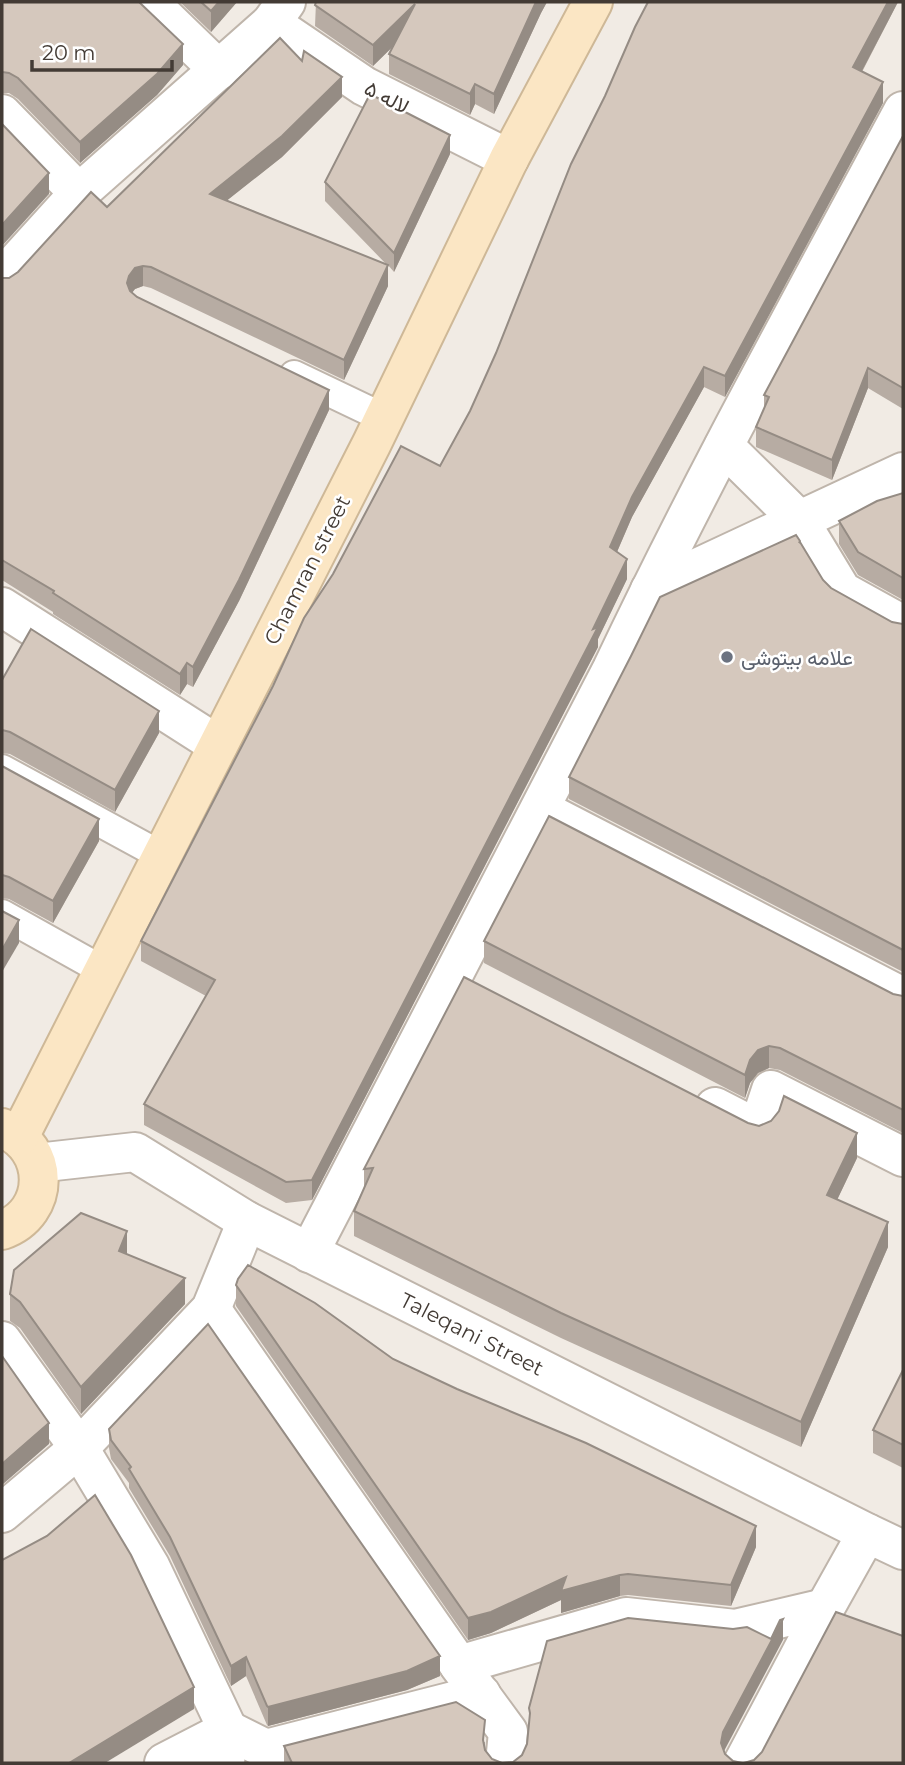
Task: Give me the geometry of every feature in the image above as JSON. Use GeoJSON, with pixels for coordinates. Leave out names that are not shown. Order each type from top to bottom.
{"type":"FeatureCollection","features":[{"type":"Feature","properties":{"kind":"main road","name":"Chamran street"},"geometry":{"type":"LineString","coordinates":[[19,1143],[384,418],[509,159],[593,2]]}},
{"type":"Feature","properties":{"kind":"main road"},"geometry":{"type":"LineString","coordinates":[[2,1230],[13,1226],[27,1214],[36,1198],[40,1181],[19,1143]]}},
{"type":"Feature","properties":{"kind":"street"},"geometry":{"type":"LineString","coordinates":[[149,2],[219,70]]}},
{"type":"Feature","properties":{"kind":"street"},"geometry":{"type":"LineString","coordinates":[[2,278],[79,194],[219,70],[279,12]]}},
{"type":"Feature","properties":{"kind":"street","name":"لاله ۵"},"geometry":{"type":"LineString","coordinates":[[279,12],[364,86],[509,159]]}},
{"type":"Feature","properties":{"kind":"street"},"geometry":{"type":"LineString","coordinates":[[309,1252],[540,809],[724,446],[903,111]]}},
{"type":"Feature","properties":{"kind":"street"},"geometry":{"type":"LineString","coordinates":[[2,114],[79,194]]}},
{"type":"Feature","properties":{"kind":"street"},"geometry":{"type":"LineString","coordinates":[[724,446],[799,520],[842,591],[903,625]]}},
{"type":"Feature","properties":{"kind":"street"},"geometry":{"type":"LineString","coordinates":[[650,590],[903,472]]}},
{"type":"Feature","properties":{"kind":"street"},"geometry":{"type":"LineString","coordinates":[[2,607],[218,745]]}},
{"type":"Feature","properties":{"kind":"street"},"geometry":{"type":"LineString","coordinates":[[540,809],[903,997]]}},
{"type":"Feature","properties":{"kind":"street"},"geometry":{"type":"LineString","coordinates":[[455,973],[490,991]]}},
{"type":"Feature","properties":{"kind":"street"},"geometry":{"type":"LineString","coordinates":[[688,1093],[758,1129],[771,1090],[903,1157]]}},
{"type":"Feature","properties":{"kind":"street","name":"Taleqani Street"},"geometry":{"type":"LineString","coordinates":[[19,1143],[135,1152],[247,1222],[903,1550]]}},
{"type":"Feature","properties":{"kind":"street"},"geometry":{"type":"LineString","coordinates":[[2,1513],[79,1448],[211,1309],[247,1222]]}},
{"type":"Feature","properties":{"kind":"street"},"geometry":{"type":"LineString","coordinates":[[211,1309],[508,1732],[505,1763]]}},
{"type":"Feature","properties":{"kind":"street"},"geometry":{"type":"LineString","coordinates":[[2,1341],[79,1448],[150,1566],[227,1747]]}},
{"type":"Feature","properties":{"kind":"street"},"geometry":{"type":"LineString","coordinates":[[743,1763],[867,1533]]}},
{"type":"Feature","properties":{"kind":"street"},"geometry":{"type":"LineString","coordinates":[[164,1763],[227,1747],[266,1749],[470,1679],[626,1617],[735,1629],[825,1608]]}},
{"type":"Feature","properties":{"kind":"lane"},"geometry":{"type":"LineString","coordinates":[[276,366],[384,418]]}},
{"type":"Feature","properties":{"kind":"lane"},"geometry":{"type":"LineString","coordinates":[[2,769],[162,856]]}},
{"type":"Feature","properties":{"kind":"lane"},"geometry":{"type":"LineString","coordinates":[[2,914],[104,971]]}},
{"type":"Feature","properties":{"kind":"building"},"geometry":{"type":"Polygon","coordinates":[[[2,2],[139,2],[183,44],[157,74],[80,142],[18,78],[2,72],[2,2]]]}},
{"type":"Feature","properties":{"kind":"building"},"geometry":{"type":"Polygon","coordinates":[[[201,2],[219,2],[211,11],[201,2]]]}},
{"type":"Feature","properties":{"kind":"building"},"geometry":{"type":"Polygon","coordinates":[[[316,2],[536,2],[494,94],[475,84],[470,94],[389,54],[415,4],[373,45],[315,5],[316,2]]]}},
{"type":"Feature","properties":{"kind":"building"},"geometry":{"type":"Polygon","coordinates":[[[648,2],[888,2],[853,67],[883,82],[725,376],[704,367],[632,497],[610,547],[627,559],[593,629],[598,627],[312,1180],[286,1182],[144,1104],[215,980],[141,941],[273,686],[304,618],[333,574],[401,446],[440,466],[470,411],[496,353],[571,164],[648,2]]]}},
{"type":"Feature","properties":{"kind":"building"},"geometry":{"type":"Polygon","coordinates":[[[280,38],[302,61],[304,51],[342,77],[282,136],[210,194],[388,265],[344,360],[151,267],[135,268],[129,276],[127,283],[130,291],[137,297],[329,390],[239,580],[193,667],[187,663],[180,674],[2,560],[2,278],[9,278],[18,272],[91,192],[107,207],[280,38]]]}},
{"type":"Feature","properties":{"kind":"building"},"geometry":{"type":"Polygon","coordinates":[[[370,94],[450,135],[394,253],[325,182],[370,94]]]}},
{"type":"Feature","properties":{"kind":"building"},"geometry":{"type":"Polygon","coordinates":[[[2,124],[49,173],[2,225],[2,124]]]}},
{"type":"Feature","properties":{"kind":"building"},"geometry":{"type":"Polygon","coordinates":[[[903,136],[903,388],[868,368],[832,460],[756,427],[769,397],[764,395],[903,136]]]}},
{"type":"Feature","properties":{"kind":"building"},"geometry":{"type":"Polygon","coordinates":[[[903,493],[903,578],[858,552],[839,521],[877,501],[903,493]]]}},
{"type":"Feature","properties":{"kind":"building"},"geometry":{"type":"Polygon","coordinates":[[[796,535],[823,580],[831,588],[892,622],[903,624],[903,950],[569,777],[660,597],[796,535]]]}},
{"type":"Feature","properties":{"kind":"building"},"geometry":{"type":"Polygon","coordinates":[[[31,629],[159,711],[115,790],[2,730],[2,680],[31,629]]]}},
{"type":"Feature","properties":{"kind":"building"},"geometry":{"type":"Polygon","coordinates":[[[2,766],[99,819],[53,901],[2,875],[2,766]]]}},
{"type":"Feature","properties":{"kind":"building"},"geometry":{"type":"Polygon","coordinates":[[[549,816],[893,994],[903,996],[903,1110],[780,1048],[769,1046],[758,1050],[750,1060],[745,1075],[484,941],[549,816]]]}},
{"type":"Feature","properties":{"kind":"building"},"geometry":{"type":"Polygon","coordinates":[[[2,911],[19,920],[2,950],[2,911]]]}},
{"type":"Feature","properties":{"kind":"building"},"geometry":{"type":"Polygon","coordinates":[[[464,977],[748,1123],[759,1126],[771,1121],[779,1111],[784,1096],[857,1133],[827,1195],[888,1222],[801,1422],[561,1313],[354,1211],[373,1168],[364,1169],[464,977]]]}},
{"type":"Feature","properties":{"kind":"building"},"geometry":{"type":"Polygon","coordinates":[[[81,1213],[127,1231],[119,1251],[185,1278],[81,1387],[20,1302],[10,1294],[14,1270],[81,1213]]]}},
{"type":"Feature","properties":{"kind":"building"},"geometry":{"type":"Polygon","coordinates":[[[248,1265],[315,1303],[393,1359],[586,1443],[756,1526],[731,1585],[628,1574],[561,1591],[566,1577],[491,1612],[468,1618],[236,1285],[248,1265]]]}},
{"type":"Feature","properties":{"kind":"building"},"geometry":{"type":"Polygon","coordinates":[[[208,1324],[440,1656],[407,1671],[268,1707],[246,1657],[231,1666],[170,1537],[129,1469],[131,1467],[111,1440],[109,1429],[208,1324]]]}},
{"type":"Feature","properties":{"kind":"building"},"geometry":{"type":"Polygon","coordinates":[[[2,1356],[49,1423],[2,1464],[2,1356]]]}},
{"type":"Feature","properties":{"kind":"building"},"geometry":{"type":"Polygon","coordinates":[[[903,1370],[903,1445],[873,1430],[903,1370]]]}},
{"type":"Feature","properties":{"kind":"building"},"geometry":{"type":"Polygon","coordinates":[[[95,1495],[131,1555],[194,1687],[69,1763],[2,1763],[2,1560],[47,1536],[95,1495]]]}},
{"type":"Feature","properties":{"kind":"building"},"geometry":{"type":"Polygon","coordinates":[[[836,1612],[903,1636],[903,1763],[744,1763],[754,1760],[762,1752],[836,1612]]]}},
{"type":"Feature","properties":{"kind":"building"},"geometry":{"type":"Polygon","coordinates":[[[628,1618],[733,1629],[747,1627],[771,1639],[783,1619],[723,1732],[721,1743],[725,1754],[733,1761],[742,1763],[502,1763],[513,1762],[522,1755],[527,1744],[529,1708],[547,1641],[628,1618]]]}},
{"type":"Feature","properties":{"kind":"building"},"geometry":{"type":"Polygon","coordinates":[[[456,1702],[485,1720],[485,1750],[492,1759],[502,1763],[292,1763],[284,1746],[456,1702]]]}},
{"type":"Feature","properties":{"kind":"place","name":"علامه بیتوشی"},"geometry":{"type":"Point","coordinates":[727,657]}}]}
